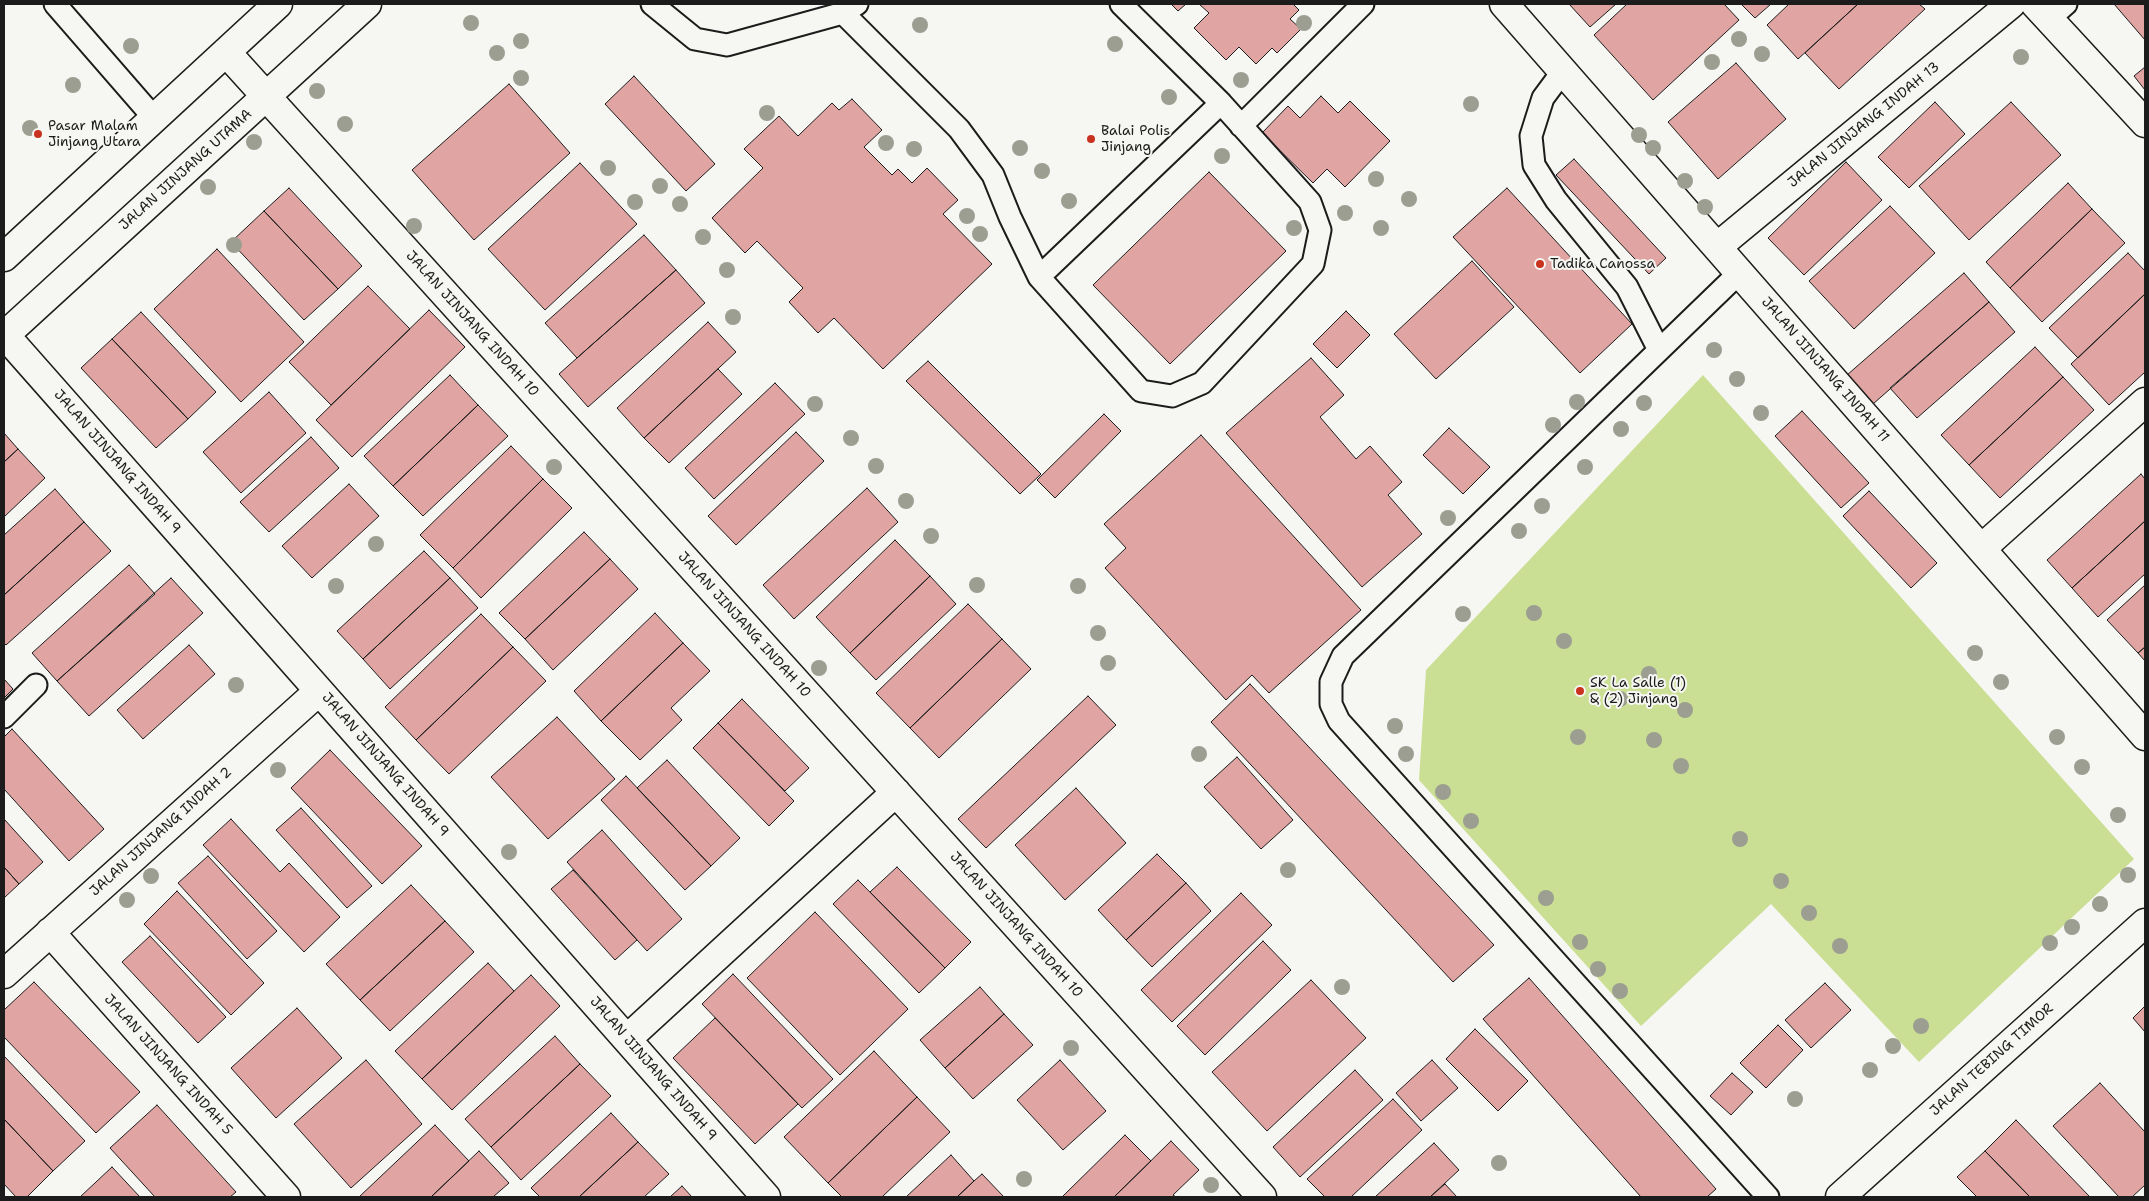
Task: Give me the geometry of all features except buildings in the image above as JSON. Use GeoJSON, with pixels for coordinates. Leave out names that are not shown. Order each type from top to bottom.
{"type":"FeatureCollection","features":[{"type":"Feature","properties":{"kind":"street"},"geometry":{"type":"LineString","coordinates":[[4,257],[156,119],[278,4]]}},
{"type":"Feature","properties":{"kind":"street","name":"JALAN JINJANG UTAMA"},"geometry":{"type":"LineString","coordinates":[[4,335],[367,4]]}},
{"type":"Feature","properties":{"kind":"street","name":"JALAN JINJANG INDAH 11"},"geometry":{"type":"LineString","coordinates":[[1504,4],[2145,736]]}},
{"type":"Feature","properties":{"kind":"street","name":"JALAN JINJANG INDAH 13"},"geometry":{"type":"LineString","coordinates":[[1717,246],[2011,4]]}},
{"type":"Feature","properties":{"kind":"street"},"geometry":{"type":"LineString","coordinates":[[2050,9],[2145,123]]}},
{"type":"Feature","properties":{"kind":"street","name":"JALAN JINJANG INDAH 10"},"geometry":{"type":"LineString","coordinates":[[226,52],[1262,1197]]}},
{"type":"Feature","properties":{"kind":"street","name":"JALAN JINJANG INDAH 9"},"geometry":{"type":"LineString","coordinates":[[4,335],[766,1197]]}},
{"type":"Feature","properties":{"kind":"street"},"geometry":{"type":"LineString","coordinates":[[1981,549],[2145,402]]}},
{"type":"Feature","properties":{"kind":"street","name":"JALAN JINJANG INDAH 2"},"geometry":{"type":"LineString","coordinates":[[6,968],[50,932],[319,690]]}},
{"type":"Feature","properties":{"kind":"street"},"geometry":{"type":"LineString","coordinates":[[626,1040],[896,792]]}},
{"type":"Feature","properties":{"kind":"street","name":"JALAN TEBING TIMOR"},"geometry":{"type":"LineString","coordinates":[[1840,1197],[2145,923]]}},
{"type":"Feature","properties":{"kind":"street","name":"JALAN JINJANG INDAH 5"},"geometry":{"type":"LineString","coordinates":[[50,932],[286,1197]]}},
{"type":"Feature","properties":{"kind":"lane"},"geometry":{"type":"LineString","coordinates":[[55,4],[156,119]]}},
{"type":"Feature","properties":{"kind":"lane"},"geometry":{"type":"LineString","coordinates":[[652,4],[695,39],[727,45],[850,8],[959,129],[993,175],[1010,217],[1039,277],[1141,391],[1172,396],[1202,383],[1313,264],[1320,230],[1310,202],[1221,103],[1121,4]]}},
{"type":"Feature","properties":{"kind":"lane"},"geometry":{"type":"LineString","coordinates":[[1241,126],[1363,4]]}},
{"type":"Feature","properties":{"kind":"lane"},"geometry":{"type":"LineString","coordinates":[[1563,71],[1542,98],[1531,136],[1534,165],[1556,200],[1627,287],[1660,350]]}},
{"type":"Feature","properties":{"kind":"lane"},"geometry":{"type":"LineString","coordinates":[[1039,277],[1221,103]]}},
{"type":"Feature","properties":{"kind":"lane"},"geometry":{"type":"LineString","coordinates":[[1739,273],[1343,656],[1332,682],[1331,704],[1339,721],[1768,1197]]}},
{"type":"Feature","properties":{"kind":"lane"},"geometry":{"type":"LineString","coordinates":[[4,717],[36,685]]}},
{"type":"Feature","properties":{"kind":"green space"},"geometry":{"type":"Polygon","coordinates":[[[1703,375],[2134,859],[1919,1062],[1771,904],[1641,1026],[1419,780],[1426,670],[1703,375]]]}},
{"type":"Feature","properties":{"kind":"place","name":"Pasar Malam Jinjang Utara"},"geometry":{"type":"Point","coordinates":[38,134]}},
{"type":"Feature","properties":{"kind":"place","name":"Balai Polis Jinjang"},"geometry":{"type":"Point","coordinates":[1091,139]}},
{"type":"Feature","properties":{"kind":"place","name":"Tadika Canossa"},"geometry":{"type":"Point","coordinates":[1540,264]}},
{"type":"Feature","properties":{"kind":"place","name":"SK La Salle (1) & (2) Jinjang"},"geometry":{"type":"Point","coordinates":[1580,691]}}]}
